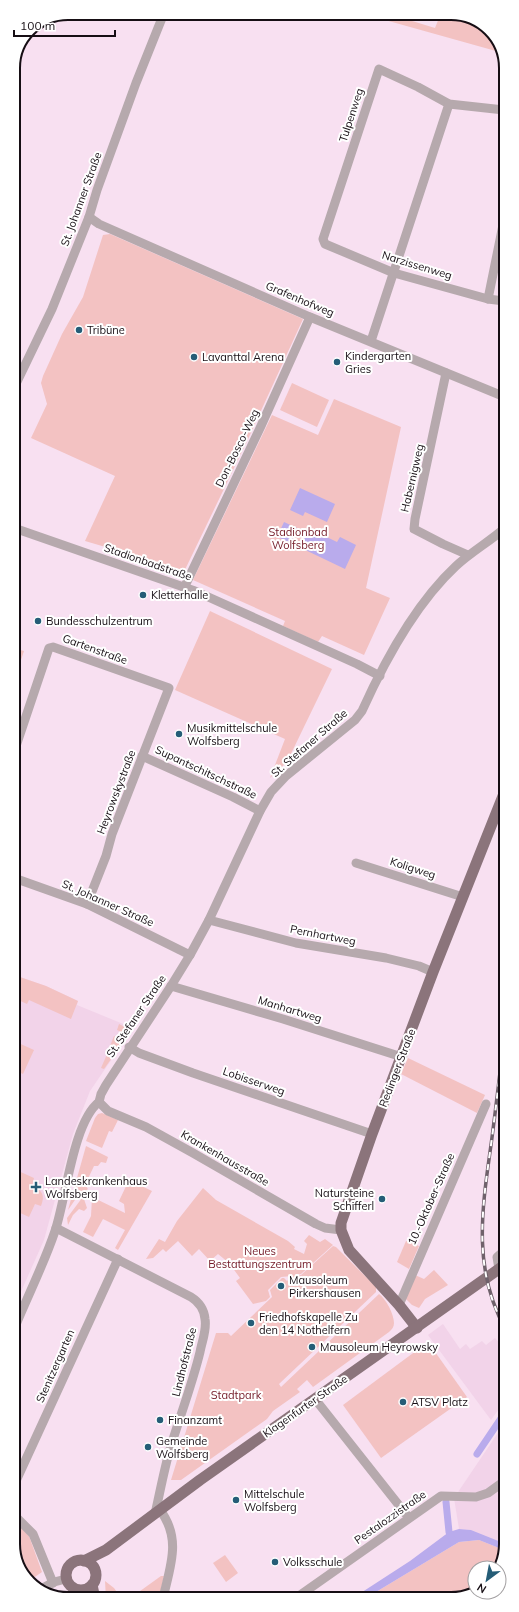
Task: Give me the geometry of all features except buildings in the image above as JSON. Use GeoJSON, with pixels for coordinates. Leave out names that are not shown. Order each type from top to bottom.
{"type":"FeatureCollection","features":[{"type":"Feature","properties":{"kind":"main road","name":"Redinger Straße"},"geometry":{"type":"LineString","coordinates":[[341,1230],[343,1216],[372,1134],[499,806]]}},
{"type":"Feature","properties":{"kind":"main road"},"geometry":{"type":"LineString","coordinates":[[341,1230],[349,1250],[399,1304],[417,1328]]}},
{"type":"Feature","properties":{"kind":"main road","name":"Klagenfurter Straße"},"geometry":{"type":"LineString","coordinates":[[84,1561],[106,1550],[172,1501],[499,1268]]}},
{"type":"Feature","properties":{"kind":"main road","name":"Klagenfurter Straße"},"geometry":{"type":"LineString","coordinates":[[94,1569],[106,1550]]}},
{"type":"Feature","properties":{"kind":"main road"},"geometry":{"type":"LineString","coordinates":[[92,1585],[86,1589],[79,1590],[71,1586],[66,1579],[67,1569],[70,1565],[74,1562],[84,1561],[92,1565],[95,1577],[92,1585],[94,1592]]}},
{"type":"Feature","properties":{"kind":"street","name":"St. Johanner Straße"},"geometry":{"type":"LineString","coordinates":[[20,377],[52,309],[89,217],[97,190],[161,20]]}},
{"type":"Feature","properties":{"kind":"street","name":"Tulpenweg"},"geometry":{"type":"LineString","coordinates":[[325,244],[323,239],[378,69],[418,87],[449,104],[499,109]]}},
{"type":"Feature","properties":{"kind":"street"},"geometry":{"type":"LineString","coordinates":[[371,341],[449,104]]}},
{"type":"Feature","properties":{"kind":"street","name":"Grafenhofweg"},"geometry":{"type":"LineString","coordinates":[[89,217],[99,224],[310,316],[499,395]]}},
{"type":"Feature","properties":{"kind":"street","name":"Narzissenweg"},"geometry":{"type":"LineString","coordinates":[[325,244],[394,272],[488,299],[499,300]]}},
{"type":"Feature","properties":{"kind":"street"},"geometry":{"type":"LineString","coordinates":[[488,299],[499,245]]}},
{"type":"Feature","properties":{"kind":"street","name":"Don-Bosco-Weg"},"geometry":{"type":"LineString","coordinates":[[184,588],[261,426],[310,316]]}},
{"type":"Feature","properties":{"kind":"street","name":"Habernigweg"},"geometry":{"type":"LineString","coordinates":[[446,373],[414,519],[414,529],[468,555]]}},
{"type":"Feature","properties":{"kind":"street","name":"Stadionbadstraße"},"geometry":{"type":"LineString","coordinates":[[20,530],[195,591],[357,664],[380,676]]}},
{"type":"Feature","properties":{"kind":"street","name":"St. Stefaner Straße"},"geometry":{"type":"LineString","coordinates":[[20,1315],[50,1246],[56,1228],[72,1160],[85,1120],[92,1107],[99,1102],[101,1094],[129,1047],[171,986],[190,955],[209,920],[260,811],[271,792],[279,783],[355,720],[362,711],[406,627],[438,585],[468,555],[499,532]]}},
{"type":"Feature","properties":{"kind":"street","name":"Gartenstraße"},"geometry":{"type":"LineString","coordinates":[[20,734],[49,648],[54,647],[169,688]]}},
{"type":"Feature","properties":{"kind":"street","name":"Heyrowskystraße"},"geometry":{"type":"LineString","coordinates":[[87,904],[169,688]]}},
{"type":"Feature","properties":{"kind":"street","name":"Supantschitschstraße"},"geometry":{"type":"LineString","coordinates":[[142,756],[260,811]]}},
{"type":"Feature","properties":{"kind":"street","name":"Koligweg"},"geometry":{"type":"LineString","coordinates":[[356,862],[463,897]]}},
{"type":"Feature","properties":{"kind":"street","name":"St. Johanner Straße"},"geometry":{"type":"LineString","coordinates":[[20,880],[87,904],[190,955]]}},
{"type":"Feature","properties":{"kind":"street","name":"Pernhartweg"},"geometry":{"type":"LineString","coordinates":[[209,920],[296,943],[386,958],[419,966],[434,972]]}},
{"type":"Feature","properties":{"kind":"street","name":"Manhartweg"},"geometry":{"type":"LineString","coordinates":[[171,986],[283,1019],[402,1057]]}},
{"type":"Feature","properties":{"kind":"street","name":"Lobisserweg"},"geometry":{"type":"LineString","coordinates":[[129,1047],[139,1053],[193,1073],[372,1134]]}},
{"type":"Feature","properties":{"kind":"street","name":"Krankenhausstraße"},"geometry":{"type":"LineString","coordinates":[[99,1102],[108,1110],[146,1127],[316,1224],[324,1228],[341,1230]]}},
{"type":"Feature","properties":{"kind":"street","name":"10.-Oktober-Straße"},"geometry":{"type":"LineString","coordinates":[[399,1304],[486,1104]]}},
{"type":"Feature","properties":{"kind":"street","name":"Lindhofstraße"},"geometry":{"type":"LineString","coordinates":[[56,1228],[191,1297],[200,1304],[205,1314],[205,1330],[195,1371],[161,1482],[157,1512]]}},
{"type":"Feature","properties":{"kind":"street","name":"Stenitzergarten"},"geometry":{"type":"LineString","coordinates":[[20,1472],[118,1260]]}},
{"type":"Feature","properties":{"kind":"street"},"geometry":{"type":"LineString","coordinates":[[315,1399],[409,1518]]}},
{"type":"Feature","properties":{"kind":"street","name":"Pestalozzistraße"},"geometry":{"type":"LineString","coordinates":[[304,1592],[441,1496],[476,1497],[488,1493],[499,1485]]}},
{"type":"Feature","properties":{"kind":"street"},"geometry":{"type":"LineString","coordinates":[[161,1490],[172,1501]]}},
{"type":"Feature","properties":{"kind":"street"},"geometry":{"type":"LineString","coordinates":[[157,1512],[166,1518],[171,1529],[174,1547],[164,1592]]}},
{"type":"Feature","properties":{"kind":"street"},"geometry":{"type":"LineString","coordinates":[[20,1521],[33,1534],[52,1582]]}},
{"type":"Feature","properties":{"kind":"street"},"geometry":{"type":"LineString","coordinates":[[45,1586],[52,1582],[66,1579]]}},
{"type":"Feature","properties":{"kind":"shaded area"},"geometry":{"type":"Polygon","coordinates":[[[300,488],[335,504],[327,522],[305,512],[303,516],[290,510],[300,488]]]}},
{"type":"Feature","properties":{"kind":"shaded area"},"geometry":{"type":"Polygon","coordinates":[[[284,522],[297,528],[291,543],[277,537],[284,522]]]}},
{"type":"Feature","properties":{"kind":"shaded area"},"geometry":{"type":"Polygon","coordinates":[[[308,528],[337,542],[340,537],[356,545],[345,569],[299,547],[308,528]]]}},
{"type":"Feature","properties":{"kind":"shaded area","name":"Landeskrankenhaus Wolfsberg"},"geometry":{"type":"Polygon","coordinates":[[[20,977],[46,986],[78,1001],[77,1005],[133,1028],[90,1091],[73,1134],[44,1240],[20,1294],[20,977]]]}},
{"type":"Feature","properties":{"kind":"shaded area"},"geometry":{"type":"Polygon","coordinates":[[[443,1324],[460,1349],[466,1344],[470,1349],[482,1341],[486,1345],[495,1338],[499,1343],[499,1409],[491,1420],[428,1335],[443,1324]]]}},
{"type":"Feature","properties":{"kind":"shaded area"},"geometry":{"type":"Polygon","coordinates":[[[499,1431],[499,1541],[471,1530],[459,1529],[454,1498],[499,1431]]]}},
{"type":"Feature","properties":{"kind":"shaded area"},"geometry":{"type":"Polygon","coordinates":[[[459,1529],[471,1530],[499,1541],[499,1548],[479,1540],[459,1542],[376,1592],[362,1592],[410,1561],[449,1532],[459,1529]]]}},
{"type":"Feature","properties":{"kind":"green space"},"geometry":{"type":"Polygon","coordinates":[[[385,20],[409,20],[435,28],[438,20],[454,20],[463,22],[478,28],[483,32],[493,44],[495,51],[385,20]]]}},
{"type":"Feature","properties":{"kind":"green space","name":"Lavanttal Arena"},"geometry":{"type":"Polygon","coordinates":[[[110,234],[303,319],[249,437],[181,578],[118,557],[119,551],[85,541],[115,476],[31,438],[47,404],[41,383],[43,376],[62,334],[83,297],[103,235],[110,234]]]}},
{"type":"Feature","properties":{"kind":"green space"},"geometry":{"type":"Polygon","coordinates":[[[292,383],[329,400],[317,427],[280,410],[292,383]]]}},
{"type":"Feature","properties":{"kind":"green space","name":"Stadionbad Wolfsberg"},"geometry":{"type":"Polygon","coordinates":[[[334,399],[401,427],[366,588],[390,598],[364,655],[322,636],[318,642],[283,626],[285,621],[193,580],[272,415],[318,435],[334,399]]]}},
{"type":"Feature","properties":{"kind":"green space"},"geometry":{"type":"Polygon","coordinates":[[[210,611],[332,669],[287,762],[270,778],[285,739],[175,690],[210,611]]]}},
{"type":"Feature","properties":{"kind":"green space"},"geometry":{"type":"Polygon","coordinates":[[[20,650],[24,651],[20,660],[20,650]]]}},
{"type":"Feature","properties":{"kind":"green space"},"geometry":{"type":"Polygon","coordinates":[[[20,977],[46,986],[78,1001],[71,1019],[29,1000],[27,1004],[20,1001],[20,977]]]}},
{"type":"Feature","properties":{"kind":"green space"},"geometry":{"type":"Polygon","coordinates":[[[119,1024],[131,1030],[128,1035],[117,1030],[119,1024]]]}},
{"type":"Feature","properties":{"kind":"green space"},"geometry":{"type":"Polygon","coordinates":[[[114,1036],[124,1041],[118,1049],[110,1046],[114,1036]]]}},
{"type":"Feature","properties":{"kind":"green space"},"geometry":{"type":"Polygon","coordinates":[[[20,1044],[34,1050],[23,1074],[20,1073],[20,1044]]]}},
{"type":"Feature","properties":{"kind":"green space"},"geometry":{"type":"Polygon","coordinates":[[[108,1052],[114,1055],[104,1069],[101,1068],[108,1052]]]}},
{"type":"Feature","properties":{"kind":"green space"},"geometry":{"type":"Polygon","coordinates":[[[408,1058],[485,1095],[477,1113],[401,1074],[408,1058]]]}},
{"type":"Feature","properties":{"kind":"green space"},"geometry":{"type":"Polygon","coordinates":[[[102,1113],[118,1120],[112,1132],[109,1131],[102,1148],[86,1141],[95,1118],[98,1114],[102,1113]]]}},
{"type":"Feature","properties":{"kind":"green space"},"geometry":{"type":"Polygon","coordinates":[[[86,1146],[108,1157],[106,1163],[101,1162],[98,1166],[94,1166],[85,1185],[88,1189],[77,1197],[68,1210],[86,1146]]]}},
{"type":"Feature","properties":{"kind":"green space"},"geometry":{"type":"Polygon","coordinates":[[[20,1172],[34,1178],[32,1186],[39,1189],[43,1196],[41,1206],[35,1204],[29,1217],[20,1213],[20,1172]]]}},
{"type":"Feature","properties":{"kind":"green space"},"geometry":{"type":"Polygon","coordinates":[[[129,1180],[152,1191],[118,1250],[115,1248],[125,1230],[103,1219],[93,1237],[83,1232],[91,1216],[92,1197],[125,1213],[124,1204],[119,1201],[129,1180]]]}},
{"type":"Feature","properties":{"kind":"green space"},"geometry":{"type":"Polygon","coordinates":[[[203,1188],[216,1200],[288,1241],[295,1247],[294,1249],[304,1254],[307,1244],[304,1241],[309,1235],[320,1242],[325,1239],[333,1245],[301,1274],[295,1275],[301,1275],[333,1246],[336,1247],[376,1287],[376,1292],[279,1384],[281,1387],[379,1294],[384,1299],[393,1315],[394,1324],[393,1328],[389,1332],[313,1387],[307,1380],[297,1389],[300,1392],[273,1411],[267,1419],[181,1480],[171,1480],[216,1333],[228,1333],[231,1336],[272,1297],[270,1290],[282,1278],[287,1281],[292,1276],[281,1277],[268,1290],[270,1297],[266,1301],[253,1304],[236,1281],[240,1278],[229,1263],[218,1254],[210,1261],[199,1249],[192,1256],[178,1241],[166,1252],[163,1249],[153,1258],[146,1259],[159,1239],[165,1242],[177,1221],[203,1188]]]}},
{"type":"Feature","properties":{"kind":"green space"},"geometry":{"type":"Polygon","coordinates":[[[82,1198],[84,1199],[87,1208],[84,1211],[79,1209],[73,1215],[68,1225],[67,1218],[82,1198]]]}},
{"type":"Feature","properties":{"kind":"green space"},"geometry":{"type":"Polygon","coordinates":[[[406,1241],[419,1246],[409,1269],[397,1262],[406,1241]]]}},
{"type":"Feature","properties":{"kind":"green space"},"geometry":{"type":"Polygon","coordinates":[[[434,1270],[448,1285],[425,1299],[419,1308],[412,1305],[405,1298],[415,1275],[424,1279],[434,1270]]]}},
{"type":"Feature","properties":{"kind":"green space"},"geometry":{"type":"Polygon","coordinates":[[[428,1342],[467,1397],[381,1458],[343,1405],[428,1342]]]}},
{"type":"Feature","properties":{"kind":"green space"},"geometry":{"type":"Polygon","coordinates":[[[20,1526],[29,1536],[42,1572],[34,1578],[26,1568],[20,1550],[20,1526]]]}},
{"type":"Feature","properties":{"kind":"green space"},"geometry":{"type":"Polygon","coordinates":[[[479,1540],[499,1548],[496,1560],[467,1560],[467,1589],[457,1592],[376,1592],[459,1542],[479,1540]]]}},
{"type":"Feature","properties":{"kind":"green space"},"geometry":{"type":"Polygon","coordinates":[[[225,1555],[238,1573],[226,1582],[213,1563],[225,1555]]]}},
{"type":"Feature","properties":{"kind":"green space"},"geometry":{"type":"Polygon","coordinates":[[[161,1576],[164,1576],[160,1592],[139,1592],[161,1576]]]}},
{"type":"Feature","properties":{"kind":"green space"},"geometry":{"type":"Polygon","coordinates":[[[105,1581],[117,1592],[106,1592],[105,1581]]]}},
{"type":"Feature","properties":{"kind":"waterway"},"geometry":{"type":"LineString","coordinates":[[477,1454],[499,1421]]}},
{"type":"Feature","properties":{"kind":"waterway"},"geometry":{"type":"LineString","coordinates":[[446,1502],[449,1532],[452,1539]]}},
{"type":"Feature","properties":{"kind":"railway"},"geometry":{"type":"LineString","coordinates":[[499,1081],[485,1192],[482,1239],[488,1285],[499,1315]]}},
{"type":"Feature","properties":{"kind":"place","name":"Tribüne"},"geometry":{"type":"Point","coordinates":[79,330]}},
{"type":"Feature","properties":{"kind":"place","name":"Lavanttal Arena"},"geometry":{"type":"Point","coordinates":[194,357]}},
{"type":"Feature","properties":{"kind":"place","name":"Kindergarten Gries"},"geometry":{"type":"Point","coordinates":[337,362]}},
{"type":"Feature","properties":{"kind":"place","name":"Kletterhalle"},"geometry":{"type":"Point","coordinates":[143,595]}},
{"type":"Feature","properties":{"kind":"place","name":"Bundesschulzentrum"},"geometry":{"type":"Point","coordinates":[38,621]}},
{"type":"Feature","properties":{"kind":"place","name":"Musikmittelschule Wolfsberg"},"geometry":{"type":"Point","coordinates":[179,734]}},
{"type":"Feature","properties":{"kind":"place","name":"Landeskrankenhaus Wolfsberg"},"geometry":{"type":"Point","coordinates":[36,1187]}},
{"type":"Feature","properties":{"kind":"place","name":"Natursteine Schifferl"},"geometry":{"type":"Point","coordinates":[382,1199]}},
{"type":"Feature","properties":{"kind":"place","name":"Mausoleum Pirkershausen"},"geometry":{"type":"Point","coordinates":[281,1286]}},
{"type":"Feature","properties":{"kind":"place","name":"Friedhofskapelle Zu den 14 Nothelfern"},"geometry":{"type":"Point","coordinates":[251,1323]}},
{"type":"Feature","properties":{"kind":"place","name":"Mausoleum Heyrowsky"},"geometry":{"type":"Point","coordinates":[312,1347]}},
{"type":"Feature","properties":{"kind":"place","name":"ATSV Platz"},"geometry":{"type":"Point","coordinates":[403,1402]}},
{"type":"Feature","properties":{"kind":"place","name":"Finanzamt"},"geometry":{"type":"Point","coordinates":[160,1420]}},
{"type":"Feature","properties":{"kind":"place","name":"Gemeinde Wolfsberg"},"geometry":{"type":"Point","coordinates":[148,1447]}},
{"type":"Feature","properties":{"kind":"place","name":"Mittelschule Wolfsberg"},"geometry":{"type":"Point","coordinates":[236,1500]}},
{"type":"Feature","properties":{"kind":"place","name":"Volksschule"},"geometry":{"type":"Point","coordinates":[275,1562]}},
{"type":"Feature","properties":{"kind":"park label","name":"Neues Bestattungszentrum"},"geometry":{"type":"Point","coordinates":[260,1257]}},
{"type":"Feature","properties":{"kind":"park label","name":"Stadtpark"},"geometry":{"type":"Point","coordinates":[236,1395]}}]}
